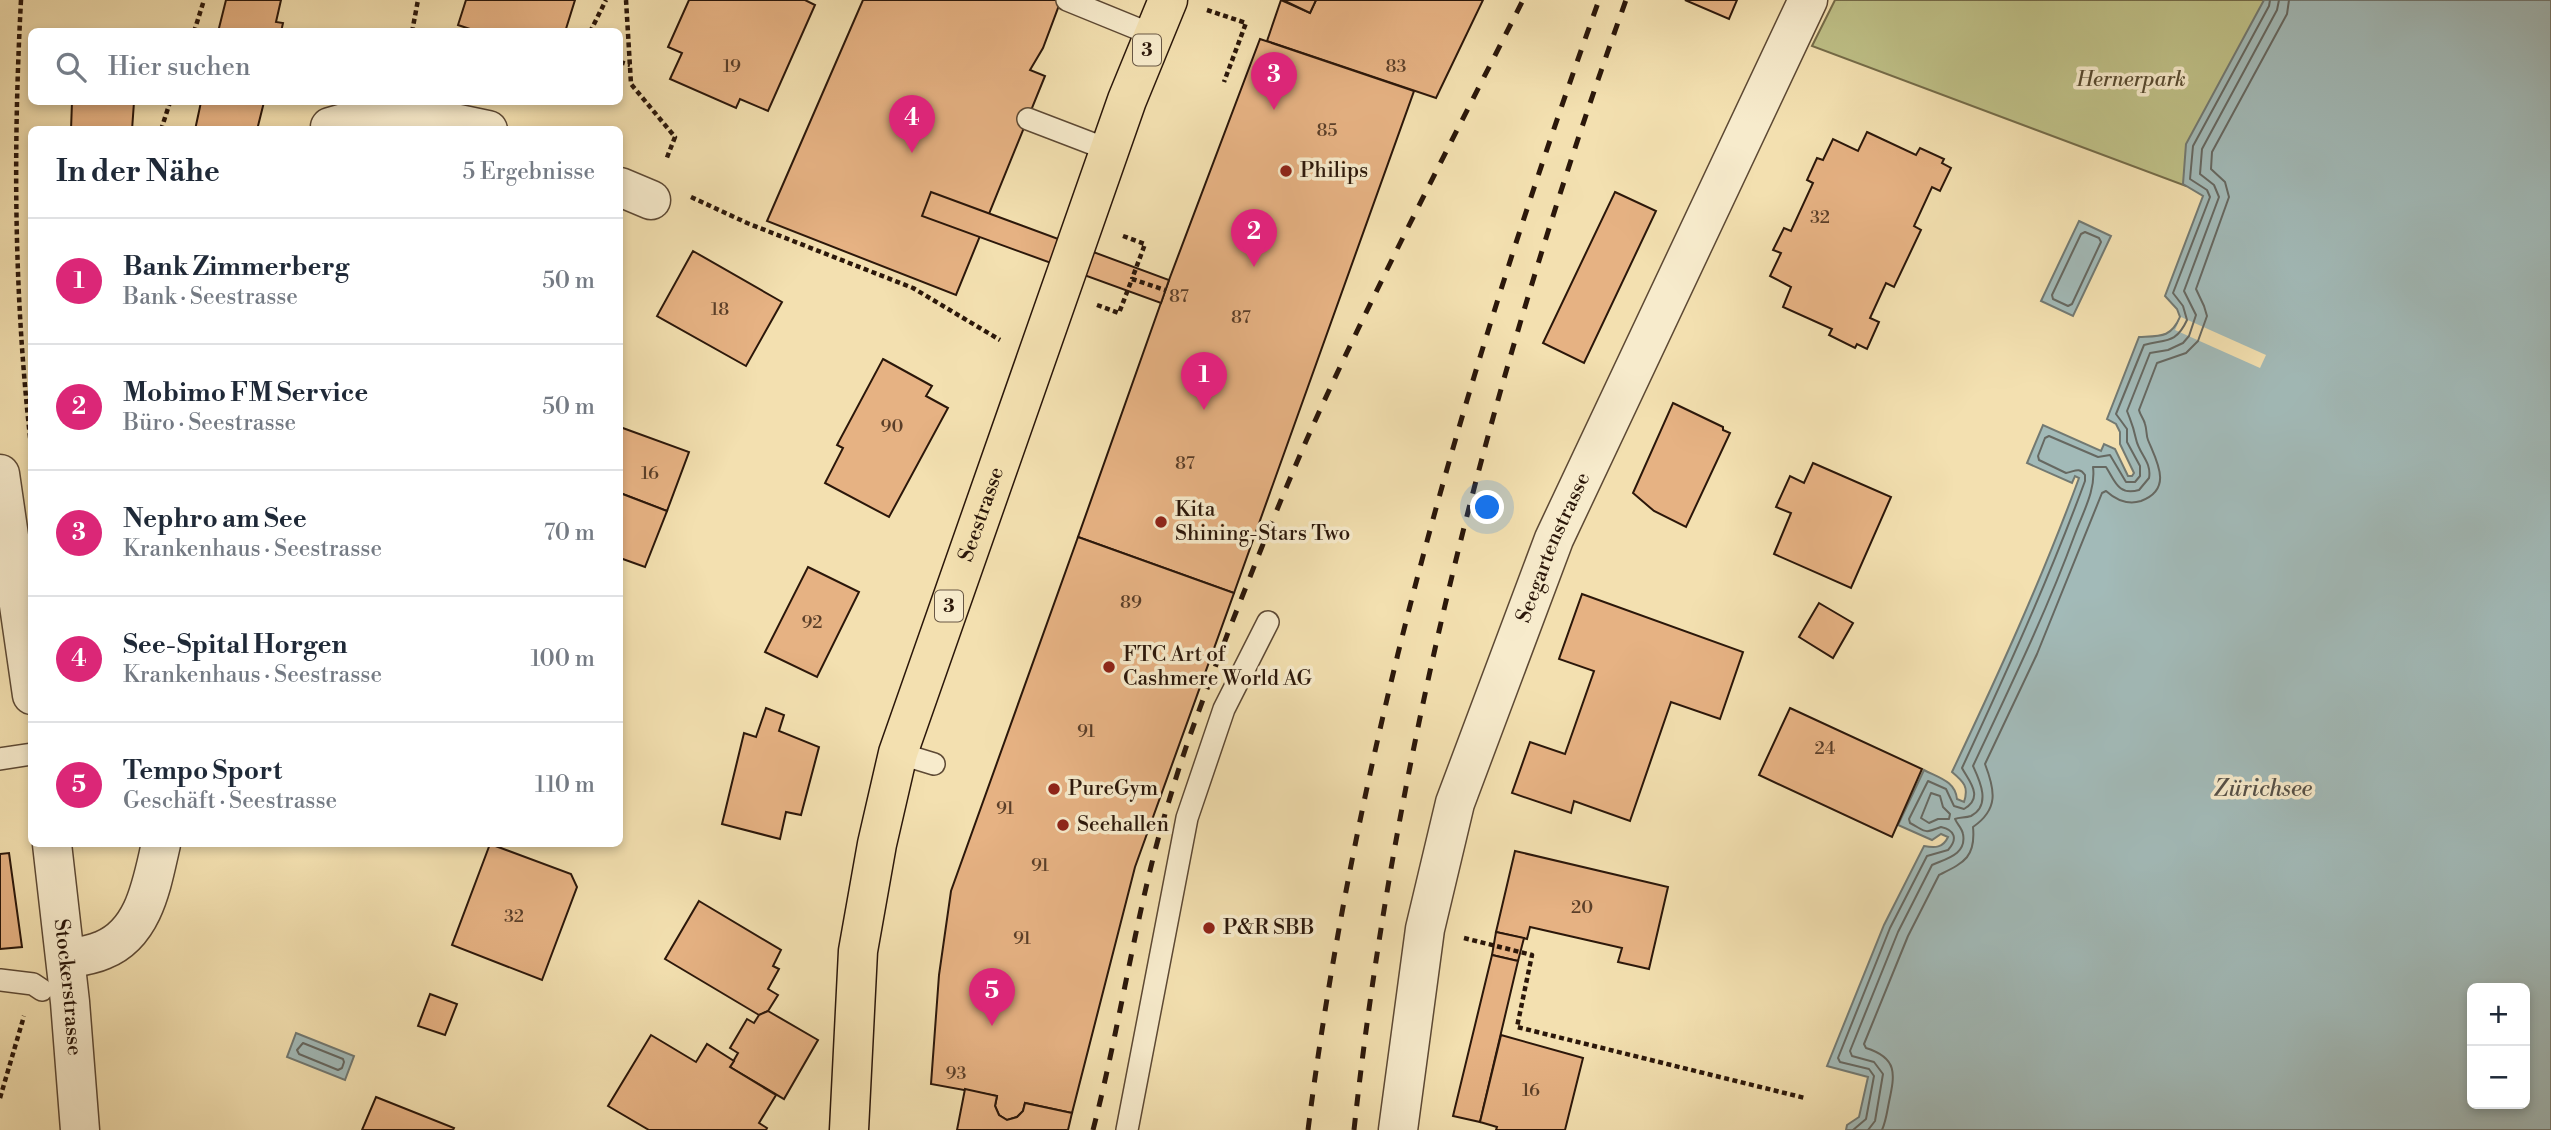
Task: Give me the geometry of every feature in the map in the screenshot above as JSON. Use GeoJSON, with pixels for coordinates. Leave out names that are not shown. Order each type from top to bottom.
{"type":"FeatureCollection","features":[{"type":"Feature","properties":{"kind":"main road","name":"Seestrasse"},"geometry":{"type":"LineString","coordinates":[[849,1130],[858,951],[877,844],[898,753],[1109,150],[1153,35],[1184,4]]}},
{"type":"Feature","properties":{"kind":"street","name":"Seegartenstrasse"},"geometry":{"type":"LineString","coordinates":[[1398,1130],[1425,929],[1455,803],[1555,539],[1808,0]]}},
{"type":"Feature","properties":{"kind":"street"},"geometry":{"type":"LineString","coordinates":[[334,126],[397,111],[469,126]]}},
{"type":"Feature","properties":{"kind":"street"},"geometry":{"type":"LineString","coordinates":[[0,474],[28,667]]}},
{"type":"Feature","properties":{"kind":"street","name":"Stockerstrasse"},"geometry":{"type":"LineString","coordinates":[[52,847],[66,959],[80,1130]]}},
{"type":"Feature","properties":{"kind":"street"},"geometry":{"type":"LineString","coordinates":[[66,959],[104,950],[121,939],[132,927],[148,900],[160,847]]}},
{"type":"Feature","properties":{"kind":"lane"},"geometry":{"type":"LineString","coordinates":[[1067,0],[1153,35]]}},
{"type":"Feature","properties":{"kind":"lane"},"geometry":{"type":"LineString","coordinates":[[1028,119],[1109,150]]}},
{"type":"Feature","properties":{"kind":"lane"},"geometry":{"type":"LineString","coordinates":[[1127,1130],[1187,818],[1224,709],[1268,622]]}},
{"type":"Feature","properties":{"kind":"lane"},"geometry":{"type":"LineString","coordinates":[[898,753],[934,764]]}},
{"type":"Feature","properties":{"kind":"lane"},"geometry":{"type":"LineString","coordinates":[[0,759],[28,755]]}},
{"type":"Feature","properties":{"kind":"lane"},"geometry":{"type":"LineString","coordinates":[[0,980],[37,987]]}},
{"type":"Feature","properties":{"kind":"path"},"geometry":{"type":"LineString","coordinates":[[21,0],[14,130],[15,223],[22,366],[28,418]]}},
{"type":"Feature","properties":{"kind":"path"},"geometry":{"type":"LineString","coordinates":[[195,28],[204,0]]}},
{"type":"Feature","properties":{"kind":"path"},"geometry":{"type":"LineString","coordinates":[[413,28],[418,0]]}},
{"type":"Feature","properties":{"kind":"path"},"geometry":{"type":"LineString","coordinates":[[592,28],[606,0]]}},
{"type":"Feature","properties":{"kind":"path"},"geometry":{"type":"LineString","coordinates":[[626,0],[631,84],[675,137],[643,190],[747,223],[913,288],[1002,341]]}},
{"type":"Feature","properties":{"kind":"path"},"geometry":{"type":"LineString","coordinates":[[1184,4],[1246,23],[1224,82]]}},
{"type":"Feature","properties":{"kind":"path"},"geometry":{"type":"LineString","coordinates":[[623,63],[630,65]]}},
{"type":"Feature","properties":{"kind":"path"},"geometry":{"type":"LineString","coordinates":[[162,126],[169,105]]}},
{"type":"Feature","properties":{"kind":"path"},"geometry":{"type":"LineString","coordinates":[[1090,302],[1119,313],[1132,279],[1145,244],[1116,234]]}},
{"type":"Feature","properties":{"kind":"path"},"geometry":{"type":"LineString","coordinates":[[1132,279],[1165,290]]}},
{"type":"Feature","properties":{"kind":"path"},"geometry":{"type":"LineString","coordinates":[[913,288],[917,280]]}},
{"type":"Feature","properties":{"kind":"path"},"geometry":{"type":"LineString","coordinates":[[22,366],[28,365]]}},
{"type":"Feature","properties":{"kind":"path"},"geometry":{"type":"LineString","coordinates":[[1425,929],[1532,955],[1517,1027],[1805,1098]]}},
{"type":"Feature","properties":{"kind":"path"},"geometry":{"type":"LineString","coordinates":[[0,1098],[37,987]]}},
{"type":"Feature","properties":{"kind":"green space","name":"Hernerpark"},"geometry":{"type":"Polygon","coordinates":[[[1835,0],[2269,0],[2186,186],[1812,46],[1835,0]]]}},
{"type":"Feature","properties":{"kind":"water","name":"Zürichsee"},"geometry":{"type":"Polygon","coordinates":[[[2264,0],[2551,0],[2551,1130],[1846,1130],[1847,1125],[1859,1117],[1868,1077],[1827,1066],[1884,925],[1924,846],[1938,846],[1948,837],[1941,834],[1932,840],[1898,825],[1924,770],[1950,784],[1957,799],[1964,802],[1964,785],[1952,772],[2019,626],[2079,478],[2075,476],[2072,483],[2027,463],[2043,425],[2101,451],[2104,444],[2115,449],[2128,476],[2134,473],[2120,444],[2120,432],[2116,424],[2107,419],[2139,337],[2159,336],[2169,332],[2180,317],[2177,309],[2165,296],[2203,196],[2183,184],[2186,144],[2264,0]]]}},
{"type":"Feature","properties":{"kind":"water"},"geometry":{"type":"Polygon","coordinates":[[[2079,221],[2111,236],[2073,316],[2041,301],[2079,221]]]}},
{"type":"Feature","properties":{"kind":"water"},"geometry":{"type":"Polygon","coordinates":[[[296,1033],[354,1056],[345,1080],[287,1057],[296,1033]]]}},
{"type":"Feature","properties":{"kind":"pier"},"geometry":{"type":"Polygon","coordinates":[[[2181,317],[2266,355],[2260,368],[2175,330],[2181,317]]]}},
{"type":"Feature","properties":{"kind":"building"},"geometry":{"type":"Polygon","coordinates":[[[226,0],[281,0],[276,22],[283,23],[282,28],[219,28],[226,0]]]}},
{"type":"Feature","properties":{"kind":"building"},"geometry":{"type":"Polygon","coordinates":[[[466,0],[575,0],[566,28],[467,28],[458,25],[466,0]]]}},
{"type":"Feature","properties":{"kind":"building"},"geometry":{"type":"Polygon","coordinates":[[[689,0],[805,0],[815,5],[768,111],[740,99],[736,108],[670,79],[682,53],[668,47],[689,0]]]}},
{"type":"Feature","properties":{"kind":"building"},"geometry":{"type":"Polygon","coordinates":[[[863,0],[1061,0],[1043,48],[1030,70],[1045,76],[956,295],[767,221],[863,0]]]}},
{"type":"Feature","properties":{"kind":"building"},"geometry":{"type":"Polygon","coordinates":[[[1281,0],[1310,13],[1316,0],[1483,0],[1436,98],[1267,41],[1281,0]]]}},
{"type":"Feature","properties":{"kind":"building"},"geometry":{"type":"Polygon","coordinates":[[[1283,0],[1316,0],[1310,13],[1283,0]]]}},
{"type":"Feature","properties":{"kind":"building"},"geometry":{"type":"Polygon","coordinates":[[[1685,0],[1737,0],[1729,19],[1685,0]]]}},
{"type":"Feature","properties":{"kind":"building"},"geometry":{"type":"Polygon","coordinates":[[[1260,39],[1414,91],[1234,593],[1078,537],[1169,280],[1260,39]]]}},
{"type":"Feature","properties":{"kind":"building"},"geometry":{"type":"Polygon","coordinates":[[[72,105],[134,105],[132,126],[71,126],[72,105]]]}},
{"type":"Feature","properties":{"kind":"building"},"geometry":{"type":"Polygon","coordinates":[[[200,105],[263,105],[258,126],[196,126],[200,105]]]}},
{"type":"Feature","properties":{"kind":"building"},"geometry":{"type":"Polygon","coordinates":[[[1867,132],[1916,155],[1920,148],[1944,159],[1942,163],[1951,168],[1940,191],[1932,187],[1914,226],[1921,230],[1894,287],[1886,283],[1870,318],[1879,322],[1867,349],[1857,344],[1855,348],[1829,335],[1832,329],[1783,307],[1791,287],[1770,276],[1781,253],[1773,250],[1784,228],[1791,231],[1813,183],[1807,180],[1817,158],[1823,160],[1833,139],[1858,151],[1867,132]]]}},
{"type":"Feature","properties":{"kind":"building"},"geometry":{"type":"Polygon","coordinates":[[[931,192],[1169,280],[1161,303],[922,216],[931,192]]]}},
{"type":"Feature","properties":{"kind":"building"},"geometry":{"type":"Polygon","coordinates":[[[1615,192],[1656,211],[1584,363],[1543,343],[1615,192]]]}},
{"type":"Feature","properties":{"kind":"building"},"geometry":{"type":"Polygon","coordinates":[[[693,251],[782,302],[746,366],[657,316],[693,251]]]}},
{"type":"Feature","properties":{"kind":"building"},"geometry":{"type":"Polygon","coordinates":[[[883,359],[932,386],[926,396],[948,408],[889,517],[825,483],[843,448],[837,445],[883,359]]]}},
{"type":"Feature","properties":{"kind":"building"},"geometry":{"type":"Polygon","coordinates":[[[1673,403],[1730,433],[1686,527],[1654,511],[1633,493],[1673,403]]]}},
{"type":"Feature","properties":{"kind":"building"},"geometry":{"type":"Polygon","coordinates":[[[623,428],[689,452],[667,511],[623,494],[623,428]]]}},
{"type":"Feature","properties":{"kind":"building"},"geometry":{"type":"Polygon","coordinates":[[[1813,463],[1891,497],[1851,588],[1774,554],[1791,513],[1776,507],[1790,476],[1804,483],[1813,463]]]}},
{"type":"Feature","properties":{"kind":"building"},"geometry":{"type":"Polygon","coordinates":[[[623,494],[667,511],[645,567],[623,559],[623,494]]]}},
{"type":"Feature","properties":{"kind":"building","name":"Seehallen"},"geometry":{"type":"Polygon","coordinates":[[[1078,537],[1234,593],[1135,867],[1072,1113],[1025,1103],[1023,1111],[1017,1117],[1007,1120],[999,1115],[995,1106],[997,1096],[931,1084],[939,975],[951,891],[1078,537]]]}},
{"type":"Feature","properties":{"kind":"building"},"geometry":{"type":"Polygon","coordinates":[[[808,567],[859,592],[817,677],[765,652],[808,567]]]}},
{"type":"Feature","properties":{"kind":"building"},"geometry":{"type":"Polygon","coordinates":[[[1582,594],[1743,652],[1720,719],[1671,702],[1630,821],[1574,801],[1571,813],[1512,793],[1530,742],[1565,754],[1594,671],[1559,659],[1582,594]]]}},
{"type":"Feature","properties":{"kind":"building"},"geometry":{"type":"Polygon","coordinates":[[[1819,603],[1853,623],[1833,658],[1799,637],[1819,603]]]}},
{"type":"Feature","properties":{"kind":"building"},"geometry":{"type":"Polygon","coordinates":[[[766,708],[784,715],[779,731],[819,747],[801,815],[786,812],[780,839],[722,824],[744,733],[756,737],[766,708]]]}},
{"type":"Feature","properties":{"kind":"building"},"geometry":{"type":"Polygon","coordinates":[[[1790,708],[1922,769],[1892,837],[1759,775],[1790,708]]]}},
{"type":"Feature","properties":{"kind":"building"},"geometry":{"type":"Polygon","coordinates":[[[489,847],[498,847],[571,874],[577,887],[542,980],[452,945],[489,847]]]}},
{"type":"Feature","properties":{"kind":"building"},"geometry":{"type":"Polygon","coordinates":[[[1515,851],[1668,887],[1649,969],[1618,962],[1622,948],[1530,927],[1527,939],[1496,932],[1515,851]]]}},
{"type":"Feature","properties":{"kind":"building"},"geometry":{"type":"Polygon","coordinates":[[[9,853],[22,947],[0,949],[0,854],[9,853]]]}},
{"type":"Feature","properties":{"kind":"building"},"geometry":{"type":"Polygon","coordinates":[[[699,901],[781,950],[773,966],[779,969],[768,989],[778,995],[768,1011],[759,1015],[665,959],[699,901]]]}},
{"type":"Feature","properties":{"kind":"building"},"geometry":{"type":"Polygon","coordinates":[[[1496,932],[1524,938],[1518,961],[1492,955],[1496,932]]]}},
{"type":"Feature","properties":{"kind":"building"},"geometry":{"type":"Polygon","coordinates":[[[1492,955],[1518,961],[1480,1122],[1453,1116],[1492,955]]]}},
{"type":"Feature","properties":{"kind":"building"},"geometry":{"type":"Polygon","coordinates":[[[430,994],[457,1004],[445,1035],[418,1026],[430,994]]]}},
{"type":"Feature","properties":{"kind":"building"},"geometry":{"type":"Polygon","coordinates":[[[768,1011],[818,1040],[784,1099],[730,1067],[738,1053],[730,1048],[747,1019],[754,1023],[759,1015],[768,1011]]]}},
{"type":"Feature","properties":{"kind":"building"},"geometry":{"type":"Polygon","coordinates":[[[651,1035],[696,1062],[707,1044],[734,1061],[730,1067],[776,1095],[759,1123],[767,1128],[766,1130],[649,1130],[608,1106],[651,1035]]]}},
{"type":"Feature","properties":{"kind":"building"},"geometry":{"type":"Polygon","coordinates":[[[1501,1035],[1583,1058],[1565,1130],[1496,1130],[1497,1127],[1480,1122],[1501,1035]]]}},
{"type":"Feature","properties":{"kind":"building"},"geometry":{"type":"Polygon","coordinates":[[[965,1089],[997,1096],[995,1106],[999,1115],[1007,1120],[1017,1117],[1023,1111],[1025,1103],[1072,1113],[1068,1130],[957,1130],[965,1089]]]}},
{"type":"Feature","properties":{"kind":"building"},"geometry":{"type":"Polygon","coordinates":[[[376,1097],[454,1128],[362,1130],[376,1097]]]}},
{"type":"Feature","properties":{"kind":"railway"},"geometry":{"type":"LineString","coordinates":[[1093,1130],[1160,833],[1185,751],[1229,630],[1289,481],[1335,377],[1523,0]]}},
{"type":"Feature","properties":{"kind":"railway"},"geometry":{"type":"LineString","coordinates":[[1308,1130],[1329,985],[1356,842],[1387,699],[1423,557],[1462,416],[1505,277],[1599,0]]}},
{"type":"Feature","properties":{"kind":"railway"},"geometry":{"type":"LineString","coordinates":[[1354,1130],[1372,985],[1396,842],[1424,699],[1457,557],[1493,416],[1534,277],[1626,0]]}},
{"type":"Feature","properties":{"kind":"place","name":"Nephro am See"},"geometry":{"type":"Point","coordinates":[1274,110]}},
{"type":"Feature","properties":{"kind":"place","name":"See-Spital Horgen"},"geometry":{"type":"Point","coordinates":[912,153]}},
{"type":"Feature","properties":{"kind":"place","name":"Philips"},"geometry":{"type":"Point","coordinates":[1286,171]}},
{"type":"Feature","properties":{"kind":"place","name":"Mobimo FM Service"},"geometry":{"type":"Point","coordinates":[1254,267]}},
{"type":"Feature","properties":{"kind":"place","name":"Bank Zimmerberg"},"geometry":{"type":"Point","coordinates":[1204,410]}},
{"type":"Feature","properties":{"kind":"place","name":"Kita Shining-Stars Two"},"geometry":{"type":"Point","coordinates":[1161,522]}},
{"type":"Feature","properties":{"kind":"place","name":"FTC Art of Cashmere World AG"},"geometry":{"type":"Point","coordinates":[1109,667]}},
{"type":"Feature","properties":{"kind":"place","name":"PureGym"},"geometry":{"type":"Point","coordinates":[1054,789]}},
{"type":"Feature","properties":{"kind":"place","name":"Seehallen"},"geometry":{"type":"Point","coordinates":[1063,825]}},
{"type":"Feature","properties":{"kind":"place","name":"P&R SBB"},"geometry":{"type":"Point","coordinates":[1209,928]}},
{"type":"Feature","properties":{"kind":"place","name":"Tempo Sport"},"geometry":{"type":"Point","coordinates":[992,1026]}}]}
